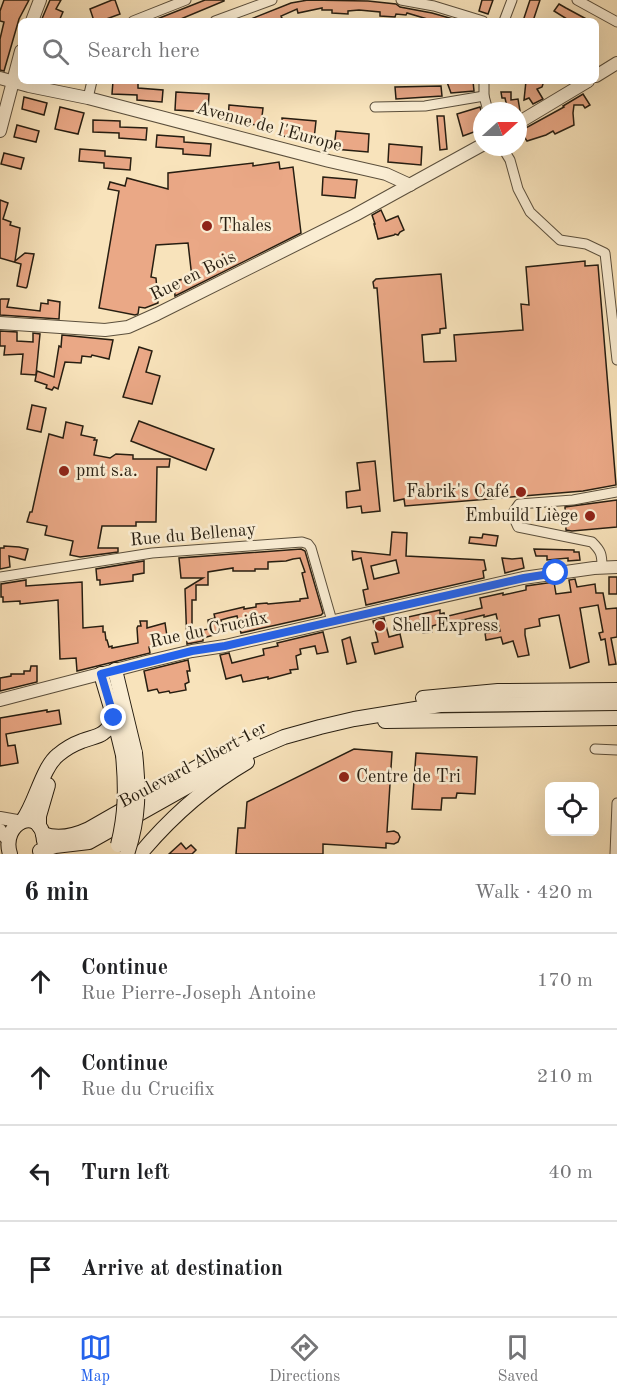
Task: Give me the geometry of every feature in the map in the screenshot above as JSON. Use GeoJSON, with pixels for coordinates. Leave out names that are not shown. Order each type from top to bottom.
{"type":"FeatureCollection","features":[{"type":"Feature","properties":{"kind":"main road"},"geometry":{"type":"LineString","coordinates":[[115,670],[126,752],[126,804],[123,827],[115,854]]}},
{"type":"Feature","properties":{"kind":"main road"},"geometry":{"type":"LineString","coordinates":[[101,674],[114,718],[138,783],[134,830],[127,854]]}},
{"type":"Feature","properties":{"kind":"main road"},"geometry":{"type":"LineString","coordinates":[[405,701],[434,691],[493,683],[617,681]]}},
{"type":"Feature","properties":{"kind":"main road","name":"Boulevard Albert 1er"},"geometry":{"type":"LineString","coordinates":[[39,853],[55,846],[89,842],[233,760],[270,742],[300,732],[338,722],[428,706],[498,698],[617,690]]}},
{"type":"Feature","properties":{"kind":"main road","name":"Boulevard Albert 1er"},"geometry":{"type":"LineString","coordinates":[[20,821],[32,822],[49,836],[65,837],[89,830],[231,749],[273,732],[344,712],[436,696],[617,703]]}},
{"type":"Feature","properties":{"kind":"main road"},"geometry":{"type":"LineString","coordinates":[[5,845],[8,828],[20,821],[29,811],[51,761],[81,741],[99,735],[108,728],[114,718]]}},
{"type":"Feature","properties":{"kind":"main road"},"geometry":{"type":"LineString","coordinates":[[338,722],[617,718]]}},
{"type":"Feature","properties":{"kind":"main road"},"geometry":{"type":"LineString","coordinates":[[140,854],[179,813],[205,790],[235,769],[300,732]]}},
{"type":"Feature","properties":{"kind":"main road"},"geometry":{"type":"LineString","coordinates":[[99,735],[111,739],[126,752]]}},
{"type":"Feature","properties":{"kind":"main road"},"geometry":{"type":"LineString","coordinates":[[41,830],[39,816],[52,773],[68,749]]}},
{"type":"Feature","properties":{"kind":"main road","name":"Boulevard Albert 1er"},"geometry":{"type":"LineString","coordinates":[[39,853],[44,843],[41,830]]}},
{"type":"Feature","properties":{"kind":"main road"},"geometry":{"type":"LineString","coordinates":[[67,854],[89,842]]}},
{"type":"Feature","properties":{"kind":"street"},"geometry":{"type":"LineString","coordinates":[[33,18],[40,0]]}},
{"type":"Feature","properties":{"kind":"street"},"geometry":{"type":"LineString","coordinates":[[141,18],[186,0]]}},
{"type":"Feature","properties":{"kind":"street"},"geometry":{"type":"LineString","coordinates":[[237,17],[272,0]]}},
{"type":"Feature","properties":{"kind":"street"},"geometry":{"type":"LineString","coordinates":[[401,0],[434,6],[473,18]]}},
{"type":"Feature","properties":{"kind":"street"},"geometry":{"type":"LineString","coordinates":[[505,18],[512,0]]}},
{"type":"Feature","properties":{"kind":"street"},"geometry":{"type":"LineString","coordinates":[[577,0],[617,22]]}},
{"type":"Feature","properties":{"kind":"street"},"geometry":{"type":"LineString","coordinates":[[0,131],[18,63]]}},
{"type":"Feature","properties":{"kind":"street"},"geometry":{"type":"LineString","coordinates":[[599,74],[617,63]]}},
{"type":"Feature","properties":{"kind":"street","name":"Avenue de l'Europe"},"geometry":{"type":"LineString","coordinates":[[0,78],[18,83]]}},
{"type":"Feature","properties":{"kind":"street","name":"Avenue de l'Europe"},"geometry":{"type":"LineString","coordinates":[[22,84],[88,98],[386,174],[410,185]]}},
{"type":"Feature","properties":{"kind":"street"},"geometry":{"type":"LineString","coordinates":[[88,98],[91,84]]}},
{"type":"Feature","properties":{"kind":"street"},"geometry":{"type":"LineString","coordinates":[[484,84],[486,102]]}},
{"type":"Feature","properties":{"kind":"street"},"geometry":{"type":"LineString","coordinates":[[527,118],[583,84]]}},
{"type":"Feature","properties":{"kind":"street"},"geometry":{"type":"LineString","coordinates":[[375,108],[425,106],[484,96]]}},
{"type":"Feature","properties":{"kind":"street","name":"Rue en Bois"},"geometry":{"type":"LineString","coordinates":[[0,323],[105,330],[128,327],[356,215],[473,150]]}},
{"type":"Feature","properties":{"kind":"street"},"geometry":{"type":"LineString","coordinates":[[508,156],[518,189],[530,212],[560,240],[586,244],[605,253],[617,360]]}},
{"type":"Feature","properties":{"kind":"street"},"geometry":{"type":"LineString","coordinates":[[602,567],[600,550],[592,542],[518,527],[512,514],[519,504],[573,500],[617,492]]}},
{"type":"Feature","properties":{"kind":"street","name":"Rue du Bellenay"},"geometry":{"type":"LineString","coordinates":[[0,577],[152,553],[302,542],[311,548],[332,621]]}},
{"type":"Feature","properties":{"kind":"street","name":"Rue du Crucifix"},"geometry":{"type":"LineString","coordinates":[[0,700],[192,651],[210,649],[536,575],[617,567]]}},
{"type":"Feature","properties":{"kind":"street"},"geometry":{"type":"LineString","coordinates":[[595,749],[617,750]]}},
{"type":"Feature","properties":{"kind":"street"},"geometry":{"type":"LineString","coordinates":[[615,854],[617,802]]}},
{"type":"Feature","properties":{"kind":"street"},"geometry":{"type":"LineString","coordinates":[[0,818],[20,821]]}},
{"type":"Feature","properties":{"kind":"building"},"geometry":{"type":"Polygon","coordinates":[[[4,0],[29,0],[18,18],[4,71],[0,70],[0,39],[4,22],[0,21],[0,11],[4,0]]]}},
{"type":"Feature","properties":{"kind":"building"},"geometry":{"type":"Polygon","coordinates":[[[50,0],[61,0],[56,9],[63,12],[60,18],[42,18],[50,0]]]}},
{"type":"Feature","properties":{"kind":"building"},"geometry":{"type":"Polygon","coordinates":[[[115,0],[120,14],[109,18],[93,18],[90,9],[115,0]]]}},
{"type":"Feature","properties":{"kind":"building"},"geometry":{"type":"Polygon","coordinates":[[[205,0],[224,0],[183,18],[160,18],[205,0]]]}},
{"type":"Feature","properties":{"kind":"building"},"geometry":{"type":"Polygon","coordinates":[[[308,0],[368,1],[396,4],[400,7],[450,18],[424,18],[407,13],[406,15],[396,14],[395,17],[380,16],[380,12],[359,10],[348,11],[348,14],[332,13],[332,10],[322,10],[322,8],[298,13],[297,9],[281,16],[282,18],[254,18],[291,3],[308,0]]]}},
{"type":"Feature","properties":{"kind":"building"},"geometry":{"type":"Polygon","coordinates":[[[482,0],[493,0],[488,14],[479,11],[482,0]]]}},
{"type":"Feature","properties":{"kind":"building"},"geometry":{"type":"Polygon","coordinates":[[[530,0],[540,0],[534,18],[524,18],[530,0]]]}},
{"type":"Feature","properties":{"kind":"building"},"geometry":{"type":"Polygon","coordinates":[[[559,4],[585,18],[565,18],[554,11],[559,4]]]}},
{"type":"Feature","properties":{"kind":"building"},"geometry":{"type":"Polygon","coordinates":[[[113,84],[138,84],[138,88],[163,90],[162,102],[137,100],[137,95],[112,94],[113,84]]]}},
{"type":"Feature","properties":{"kind":"building"},"geometry":{"type":"Polygon","coordinates":[[[448,84],[473,84],[474,91],[451,93],[448,84]]]}},
{"type":"Feature","properties":{"kind":"building"},"geometry":{"type":"Polygon","coordinates":[[[526,84],[543,84],[537,89],[543,99],[533,104],[529,98],[524,100],[526,84]]]}},
{"type":"Feature","properties":{"kind":"building"},"geometry":{"type":"Polygon","coordinates":[[[441,86],[442,96],[396,99],[395,87],[441,86]]]}},
{"type":"Feature","properties":{"kind":"building"},"geometry":{"type":"Polygon","coordinates":[[[176,92],[209,94],[208,112],[175,110],[176,92]]]}},
{"type":"Feature","properties":{"kind":"building"},"geometry":{"type":"Polygon","coordinates":[[[501,92],[511,92],[511,100],[518,99],[518,102],[506,102],[505,98],[502,98],[501,92]]]}},
{"type":"Feature","properties":{"kind":"building"},"geometry":{"type":"Polygon","coordinates":[[[583,94],[590,105],[585,108],[583,105],[574,105],[574,125],[555,134],[553,131],[527,141],[527,127],[583,94]]]}},
{"type":"Feature","properties":{"kind":"building"},"geometry":{"type":"Polygon","coordinates":[[[24,97],[47,103],[44,115],[22,109],[24,97]]]}},
{"type":"Feature","properties":{"kind":"building"},"geometry":{"type":"Polygon","coordinates":[[[229,105],[263,108],[261,125],[228,123],[229,105]]]}},
{"type":"Feature","properties":{"kind":"building"},"geometry":{"type":"Polygon","coordinates":[[[60,107],[84,113],[78,134],[55,129],[60,107]]]}},
{"type":"Feature","properties":{"kind":"building"},"geometry":{"type":"Polygon","coordinates":[[[473,109],[473,132],[463,136],[457,114],[473,109]]]}},
{"type":"Feature","properties":{"kind":"building"},"geometry":{"type":"Polygon","coordinates":[[[437,116],[444,116],[447,149],[440,150],[437,116]]]}},
{"type":"Feature","properties":{"kind":"building"},"geometry":{"type":"Polygon","coordinates":[[[282,118],[316,121],[314,139],[281,136],[282,118]]]}},
{"type":"Feature","properties":{"kind":"building"},"geometry":{"type":"Polygon","coordinates":[[[93,120],[120,121],[120,127],[147,128],[146,140],[119,138],[119,133],[93,132],[93,120]]]}},
{"type":"Feature","properties":{"kind":"building"},"geometry":{"type":"Polygon","coordinates":[[[17,125],[39,131],[36,142],[14,137],[17,125]]]}},
{"type":"Feature","properties":{"kind":"building"},"geometry":{"type":"Polygon","coordinates":[[[336,131],[369,134],[368,152],[334,149],[336,131]]]}},
{"type":"Feature","properties":{"kind":"building"},"geometry":{"type":"Polygon","coordinates":[[[157,135],[184,137],[184,142],[211,144],[210,156],[183,154],[183,149],[156,147],[157,135]]]}},
{"type":"Feature","properties":{"kind":"building"},"geometry":{"type":"Polygon","coordinates":[[[389,144],[422,147],[421,165],[388,162],[389,144]]]}},
{"type":"Feature","properties":{"kind":"building"},"geometry":{"type":"Polygon","coordinates":[[[80,149],[105,151],[105,156],[131,158],[130,170],[104,168],[104,163],[79,161],[80,149]]]}},
{"type":"Feature","properties":{"kind":"building"},"geometry":{"type":"Polygon","coordinates":[[[4,153],[24,158],[21,169],[1,164],[4,153]]]}},
{"type":"Feature","properties":{"kind":"building"},"geometry":{"type":"Polygon","coordinates":[[[279,162],[280,169],[293,167],[301,233],[175,296],[174,285],[179,284],[179,280],[192,278],[188,243],[156,245],[151,277],[156,278],[158,303],[145,308],[139,307],[138,314],[135,315],[99,308],[119,191],[108,189],[110,182],[125,186],[127,178],[168,189],[168,173],[279,162]]]}},
{"type":"Feature","properties":{"kind":"building"},"geometry":{"type":"Polygon","coordinates":[[[323,177],[357,180],[355,198],[322,195],[323,177]]]}},
{"type":"Feature","properties":{"kind":"building"},"geometry":{"type":"Polygon","coordinates":[[[0,200],[8,203],[3,219],[11,222],[10,225],[20,228],[15,261],[25,253],[34,254],[26,288],[17,286],[21,264],[0,258],[0,200]]]}},
{"type":"Feature","properties":{"kind":"building"},"geometry":{"type":"Polygon","coordinates":[[[381,210],[386,221],[398,216],[404,230],[398,235],[378,239],[372,215],[381,210]]]}},
{"type":"Feature","properties":{"kind":"building"},"geometry":{"type":"Polygon","coordinates":[[[585,261],[585,266],[598,265],[616,485],[583,491],[405,506],[404,499],[394,501],[377,288],[374,288],[373,282],[376,279],[441,274],[446,328],[440,329],[440,333],[422,335],[424,362],[456,361],[454,335],[523,330],[521,304],[529,305],[526,267],[585,261]]]}},
{"type":"Feature","properties":{"kind":"building"},"geometry":{"type":"Polygon","coordinates":[[[1,299],[9,299],[7,307],[40,311],[41,303],[48,304],[48,300],[60,302],[59,319],[0,315],[1,299]]]}},
{"type":"Feature","properties":{"kind":"building"},"geometry":{"type":"Polygon","coordinates":[[[0,331],[17,332],[17,341],[33,342],[33,333],[40,334],[36,375],[21,374],[23,354],[4,355],[5,346],[0,346],[0,331]]]}},
{"type":"Feature","properties":{"kind":"building"},"geometry":{"type":"Polygon","coordinates":[[[62,335],[113,340],[109,359],[92,355],[91,357],[82,356],[81,363],[65,362],[58,389],[54,387],[52,390],[46,388],[47,385],[35,381],[37,371],[54,377],[62,335]]]}},
{"type":"Feature","properties":{"kind":"building"},"geometry":{"type":"Polygon","coordinates":[[[139,347],[152,351],[146,372],[160,376],[152,404],[123,397],[139,347]]]}},
{"type":"Feature","properties":{"kind":"building"},"geometry":{"type":"Polygon","coordinates":[[[32,405],[46,408],[41,432],[27,429],[32,405]]]}},
{"type":"Feature","properties":{"kind":"building"},"geometry":{"type":"Polygon","coordinates":[[[139,421],[214,449],[206,470],[131,441],[139,421]]]}},
{"type":"Feature","properties":{"kind":"building"},"geometry":{"type":"Polygon","coordinates":[[[66,422],[83,426],[81,435],[97,440],[94,455],[110,458],[116,454],[133,455],[133,459],[170,459],[169,467],[157,467],[156,522],[136,522],[136,526],[102,526],[98,548],[118,548],[118,552],[80,557],[70,555],[73,541],[45,535],[47,526],[27,522],[32,512],[49,434],[63,438],[66,422]]]}},
{"type":"Feature","properties":{"kind":"building"},"geometry":{"type":"Polygon","coordinates":[[[375,461],[380,511],[362,513],[361,506],[347,508],[346,492],[360,490],[357,463],[375,461]]]}},
{"type":"Feature","properties":{"kind":"building","name":"Embuild Liège"},"geometry":{"type":"Polygon","coordinates":[[[617,500],[617,527],[566,530],[565,507],[617,500]]]}},
{"type":"Feature","properties":{"kind":"building"},"geometry":{"type":"Polygon","coordinates":[[[392,532],[407,533],[406,556],[484,560],[486,570],[483,571],[484,578],[366,605],[363,590],[368,589],[361,558],[353,560],[352,551],[390,555],[392,532]],[[396,560],[371,566],[374,579],[399,573],[396,560]]]}},
{"type":"Feature","properties":{"kind":"building"},"geometry":{"type":"Polygon","coordinates":[[[483,534],[498,536],[496,546],[469,543],[470,537],[482,538],[483,534]]]}},
{"type":"Feature","properties":{"kind":"building"},"geometry":{"type":"Polygon","coordinates":[[[4,546],[28,549],[25,560],[9,556],[10,567],[0,569],[0,548],[4,546]]]}},
{"type":"Feature","properties":{"kind":"building"},"geometry":{"type":"Polygon","coordinates":[[[301,549],[305,551],[323,613],[241,633],[237,616],[228,618],[221,620],[224,632],[203,638],[203,641],[187,644],[185,589],[203,578],[181,578],[179,558],[301,549]],[[300,558],[268,562],[268,569],[255,569],[255,571],[233,571],[233,568],[208,572],[208,585],[196,585],[196,600],[192,600],[192,632],[209,629],[208,620],[215,618],[214,614],[244,607],[244,609],[256,607],[256,604],[300,601],[300,599],[308,598],[302,573],[305,572],[300,558]]]}},
{"type":"Feature","properties":{"kind":"building"},"geometry":{"type":"Polygon","coordinates":[[[534,549],[574,550],[574,552],[579,552],[580,560],[568,561],[568,558],[547,560],[547,556],[536,556],[534,549]]]}},
{"type":"Feature","properties":{"kind":"building"},"geometry":{"type":"Polygon","coordinates":[[[502,558],[522,558],[524,568],[505,573],[502,558]]]}},
{"type":"Feature","properties":{"kind":"building"},"geometry":{"type":"Polygon","coordinates":[[[144,561],[144,573],[133,575],[133,581],[100,585],[100,580],[97,580],[96,569],[144,561]]]}},
{"type":"Feature","properties":{"kind":"building"},"geometry":{"type":"Polygon","coordinates":[[[609,577],[617,577],[617,594],[609,594],[609,577]]]}},
{"type":"Feature","properties":{"kind":"building"},"geometry":{"type":"Polygon","coordinates":[[[575,579],[577,587],[595,584],[596,593],[603,593],[606,609],[617,608],[617,637],[611,638],[616,664],[609,665],[605,639],[601,640],[599,633],[603,632],[598,605],[580,608],[589,662],[570,668],[559,615],[539,619],[540,626],[525,629],[529,655],[518,657],[513,641],[503,644],[501,637],[486,640],[485,633],[500,631],[496,614],[450,623],[448,616],[482,608],[480,598],[526,590],[526,586],[554,582],[556,594],[571,592],[569,580],[575,579]]]}},
{"type":"Feature","properties":{"kind":"building"},"geometry":{"type":"Polygon","coordinates":[[[26,580],[26,586],[82,582],[83,628],[103,626],[109,647],[138,643],[137,628],[141,626],[140,621],[147,621],[147,628],[165,623],[168,643],[149,647],[150,653],[77,671],[76,658],[60,659],[58,600],[20,604],[20,601],[3,602],[1,584],[26,580]]]}},
{"type":"Feature","properties":{"kind":"building"},"geometry":{"type":"Polygon","coordinates":[[[440,610],[440,614],[444,613],[446,622],[432,626],[432,632],[423,633],[421,628],[403,632],[401,624],[409,621],[408,617],[440,610]]]}},
{"type":"Feature","properties":{"kind":"building"},"geometry":{"type":"Polygon","coordinates":[[[384,618],[389,637],[400,634],[403,647],[375,654],[372,643],[378,642],[373,621],[384,618]]]}},
{"type":"Feature","properties":{"kind":"building"},"geometry":{"type":"Polygon","coordinates":[[[323,632],[328,652],[317,654],[315,646],[300,649],[301,654],[296,656],[298,669],[290,670],[291,673],[243,682],[241,675],[226,679],[220,655],[229,653],[232,663],[264,655],[263,649],[278,646],[277,643],[323,632]]]}},
{"type":"Feature","properties":{"kind":"building"},"geometry":{"type":"Polygon","coordinates":[[[350,637],[356,662],[347,664],[342,640],[350,637]]]}},
{"type":"Feature","properties":{"kind":"building"},"geometry":{"type":"Polygon","coordinates":[[[188,660],[190,671],[187,671],[189,682],[185,684],[186,690],[170,693],[169,691],[159,693],[157,689],[148,691],[144,671],[188,660]]]}},
{"type":"Feature","properties":{"kind":"building"},"geometry":{"type":"Polygon","coordinates":[[[31,666],[37,666],[37,682],[0,691],[0,678],[11,676],[11,674],[24,674],[24,671],[30,671],[31,666]]]}},
{"type":"Feature","properties":{"kind":"building"},"geometry":{"type":"Polygon","coordinates":[[[47,710],[47,712],[59,710],[61,724],[6,734],[8,746],[15,745],[18,763],[0,766],[0,718],[47,710]]]}},
{"type":"Feature","properties":{"kind":"building","name":"Centre de Tri"},"geometry":{"type":"Polygon","coordinates":[[[354,749],[392,752],[387,832],[398,833],[400,837],[398,842],[386,843],[386,848],[323,844],[323,854],[236,854],[238,828],[245,828],[247,802],[354,749]]]}},
{"type":"Feature","properties":{"kind":"building"},"geometry":{"type":"Polygon","coordinates":[[[416,753],[477,757],[475,794],[457,793],[456,798],[442,798],[441,810],[412,809],[416,753]]]}},
{"type":"Feature","properties":{"kind":"building"},"geometry":{"type":"Polygon","coordinates":[[[181,843],[186,849],[191,845],[196,850],[192,854],[169,854],[181,843]]]}},
{"type":"Feature","properties":{"kind":"place","name":"Thales"},"geometry":{"type":"Point","coordinates":[207,226]}},
{"type":"Feature","properties":{"kind":"place","name":"pmt s.a."},"geometry":{"type":"Point","coordinates":[64,471]}},
{"type":"Feature","properties":{"kind":"place","name":"Fabrik's Café"},"geometry":{"type":"Point","coordinates":[521,492]}},
{"type":"Feature","properties":{"kind":"place","name":"Embuild Liège"},"geometry":{"type":"Point","coordinates":[590,516]}},
{"type":"Feature","properties":{"kind":"place","name":"Shell Express"},"geometry":{"type":"Point","coordinates":[380,626]}},
{"type":"Feature","properties":{"kind":"place","name":"Centre de Tri"},"geometry":{"type":"Point","coordinates":[344,777]}},
{"type":"Feature","properties":{"kind":"route"},"geometry":{"type":"LineString","coordinates":[[114,718],[101,674],[192,651],[225,646],[524,578],[556,573]]}}]}
